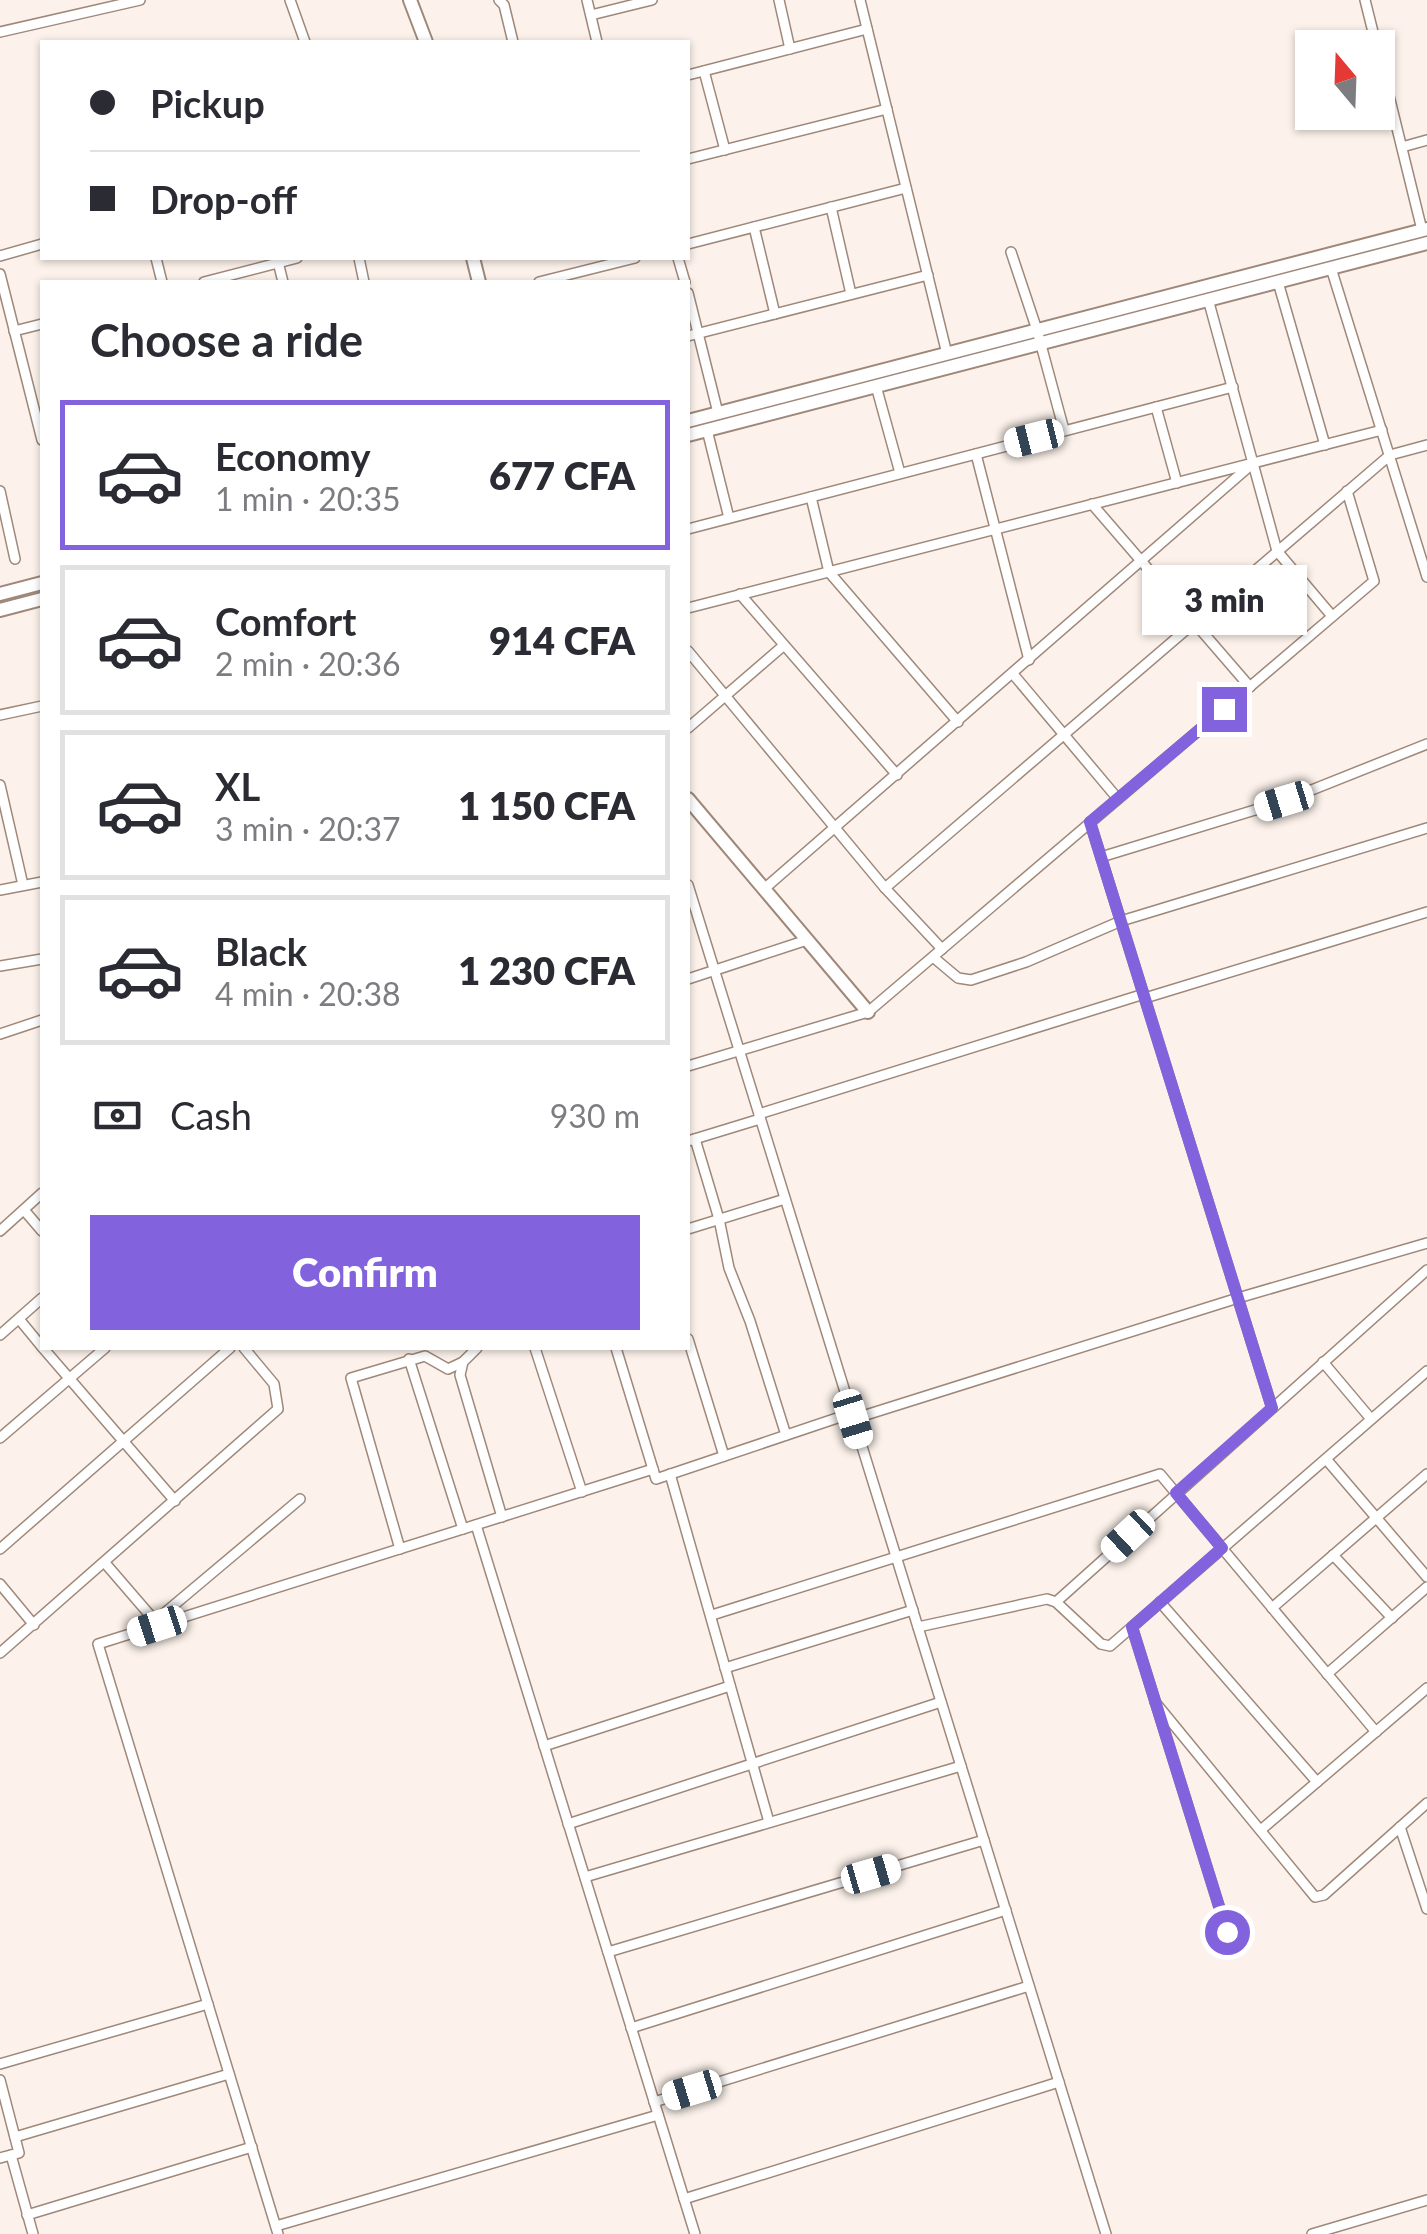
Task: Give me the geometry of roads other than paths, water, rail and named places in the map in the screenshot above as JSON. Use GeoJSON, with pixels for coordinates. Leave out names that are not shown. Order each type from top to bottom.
{"type":"FeatureCollection","features":[{"type":"Feature","properties":{"kind":"street"},"geometry":{"type":"LineString","coordinates":[[0,32],[111,3],[140,0]]}},
{"type":"Feature","properties":{"kind":"street"},"geometry":{"type":"LineString","coordinates":[[290,0],[304,40]]}},
{"type":"Feature","properties":{"kind":"street"},"geometry":{"type":"LineString","coordinates":[[410,0],[425,40]]}},
{"type":"Feature","properties":{"kind":"street"},"geometry":{"type":"LineString","coordinates":[[499,0],[512,40]]}},
{"type":"Feature","properties":{"kind":"street"},"geometry":{"type":"LineString","coordinates":[[587,0],[596,40]]}},
{"type":"Feature","properties":{"kind":"street"},"geometry":{"type":"LineString","coordinates":[[590,15],[652,0]]}},
{"type":"Feature","properties":{"kind":"street"},"geometry":{"type":"LineString","coordinates":[[778,0],[790,49]]}},
{"type":"Feature","properties":{"kind":"street"},"geometry":{"type":"LineString","coordinates":[[860,0],[947,354]]}},
{"type":"Feature","properties":{"kind":"street"},"geometry":{"type":"LineString","coordinates":[[1364,0],[1372,30]]}},
{"type":"Feature","properties":{"kind":"street"},"geometry":{"type":"LineString","coordinates":[[690,74],[867,29]]}},
{"type":"Feature","properties":{"kind":"street"},"geometry":{"type":"LineString","coordinates":[[704,71],[725,150]]}},
{"type":"Feature","properties":{"kind":"street"},"geometry":{"type":"LineString","coordinates":[[690,159],[887,108]]}},
{"type":"Feature","properties":{"kind":"street"},"geometry":{"type":"LineString","coordinates":[[1395,119],[1425,234]]}},
{"type":"Feature","properties":{"kind":"street"},"geometry":{"type":"LineString","coordinates":[[1402,146],[1427,140]]}},
{"type":"Feature","properties":{"kind":"street"},"geometry":{"type":"LineString","coordinates":[[690,243],[906,188]]}},
{"type":"Feature","properties":{"kind":"street"},"geometry":{"type":"LineString","coordinates":[[831,207],[851,294]]}},
{"type":"Feature","properties":{"kind":"street"},"geometry":{"type":"LineString","coordinates":[[754,227],[775,314]]}},
{"type":"Feature","properties":{"kind":"street"},"geometry":{"type":"LineString","coordinates":[[690,420],[947,354],[1278,282],[1331,268],[1425,234]]}},
{"type":"Feature","properties":{"kind":"street"},"geometry":{"type":"LineString","coordinates":[[690,434],[1425,234]]}},
{"type":"Feature","properties":{"kind":"street"},"geometry":{"type":"LineString","coordinates":[[0,256],[40,245]]}},
{"type":"Feature","properties":{"kind":"street"},"geometry":{"type":"LineString","coordinates":[[1011,252],[1064,430]]}},
{"type":"Feature","properties":{"kind":"street"},"geometry":{"type":"LineString","coordinates":[[211,280],[288,260]]}},
{"type":"Feature","properties":{"kind":"street"},"geometry":{"type":"LineString","coordinates":[[565,279],[629,260]]}},
{"type":"Feature","properties":{"kind":"street"},"geometry":{"type":"LineString","coordinates":[[278,262],[282,280]]}},
{"type":"Feature","properties":{"kind":"street"},"geometry":{"type":"LineString","coordinates":[[1331,268],[1427,577]]}},
{"type":"Feature","properties":{"kind":"street"},"geometry":{"type":"LineString","coordinates":[[0,274],[38,408]]}},
{"type":"Feature","properties":{"kind":"street"},"geometry":{"type":"LineString","coordinates":[[693,335],[928,275]]}},
{"type":"Feature","properties":{"kind":"street"},"geometry":{"type":"LineString","coordinates":[[1278,282],[1325,444]]}},
{"type":"Feature","properties":{"kind":"street"},"geometry":{"type":"LineString","coordinates":[[1208,299],[1277,551],[1332,616]]}},
{"type":"Feature","properties":{"kind":"street"},"geometry":{"type":"LineString","coordinates":[[690,310],[693,335],[718,413]]}},
{"type":"Feature","properties":{"kind":"street"},"geometry":{"type":"LineString","coordinates":[[14,331],[40,324]]}},
{"type":"Feature","properties":{"kind":"street"},"geometry":{"type":"LineString","coordinates":[[876,386],[900,473]]}},
{"type":"Feature","properties":{"kind":"street"},"geometry":{"type":"LineString","coordinates":[[690,528],[1232,386]]}},
{"type":"Feature","properties":{"kind":"street"},"geometry":{"type":"LineString","coordinates":[[1156,406],[1177,482]]}},
{"type":"Feature","properties":{"kind":"street"},"geometry":{"type":"LineString","coordinates":[[707,430],[729,518]]}},
{"type":"Feature","properties":{"kind":"street"},"geometry":{"type":"LineString","coordinates":[[690,607],[1382,430]]}},
{"type":"Feature","properties":{"kind":"street"},"geometry":{"type":"LineString","coordinates":[[885,888],[1390,455],[1427,445]]}},
{"type":"Feature","properties":{"kind":"street"},"geometry":{"type":"LineString","coordinates":[[976,454],[1029,660]]}},
{"type":"Feature","properties":{"kind":"street"},"geometry":{"type":"LineString","coordinates":[[764,889],[1253,463]]}},
{"type":"Feature","properties":{"kind":"street"},"geometry":{"type":"LineString","coordinates":[[690,1065],[868,1012],[1374,581],[1347,491]]}},
{"type":"Feature","properties":{"kind":"street"},"geometry":{"type":"LineString","coordinates":[[1,496],[15,559]]}},
{"type":"Feature","properties":{"kind":"street"},"geometry":{"type":"LineString","coordinates":[[811,496],[828,572],[958,722]]}},
{"type":"Feature","properties":{"kind":"street"},"geometry":{"type":"LineString","coordinates":[[1092,504],[1250,687]]}},
{"type":"Feature","properties":{"kind":"street"},"geometry":{"type":"LineString","coordinates":[[0,594],[40,584]]}},
{"type":"Feature","properties":{"kind":"street"},"geometry":{"type":"LineString","coordinates":[[740,594],[897,774]]}},
{"type":"Feature","properties":{"kind":"street"},"geometry":{"type":"LineString","coordinates":[[0,610],[40,600]]}},
{"type":"Feature","properties":{"kind":"street"},"geometry":{"type":"LineString","coordinates":[[690,726],[783,646]]}},
{"type":"Feature","properties":{"kind":"street"},"geometry":{"type":"LineString","coordinates":[[690,654],[958,978],[971,980],[1026,962],[1121,921],[1427,828]]}},
{"type":"Feature","properties":{"kind":"street"},"geometry":{"type":"LineString","coordinates":[[1013,674],[1118,799]]}},
{"type":"Feature","properties":{"kind":"street"},"geometry":{"type":"LineString","coordinates":[[0,716],[40,706]]}},
{"type":"Feature","properties":{"kind":"street"},"geometry":{"type":"LineString","coordinates":[[1101,856],[1284,801],[1427,744]]}},
{"type":"Feature","properties":{"kind":"street"},"geometry":{"type":"LineString","coordinates":[[0,784],[22,886]]}},
{"type":"Feature","properties":{"kind":"street"},"geometry":{"type":"LineString","coordinates":[[693,814],[764,889],[868,1012]]}},
{"type":"Feature","properties":{"kind":"street"},"geometry":{"type":"LineString","coordinates":[[1090,822],[1272,1408]]}},
{"type":"Feature","properties":{"kind":"street"},"geometry":{"type":"LineString","coordinates":[[0,890],[40,882]]}},
{"type":"Feature","properties":{"kind":"street"},"geometry":{"type":"LineString","coordinates":[[690,899],[1106,2234]]}},
{"type":"Feature","properties":{"kind":"street"},"geometry":{"type":"LineString","coordinates":[[786,1436],[729,1268],[720,1219],[691,1140],[1145,996],[1427,912]]}},
{"type":"Feature","properties":{"kind":"street"},"geometry":{"type":"LineString","coordinates":[[690,978],[807,940]]}},
{"type":"Feature","properties":{"kind":"street"},"geometry":{"type":"LineString","coordinates":[[0,966],[40,959]]}},
{"type":"Feature","properties":{"kind":"street"},"geometry":{"type":"LineString","coordinates":[[0,1034],[40,1021]]}},
{"type":"Feature","properties":{"kind":"street"},"geometry":{"type":"LineString","coordinates":[[0,1231],[40,1195]]}},
{"type":"Feature","properties":{"kind":"street"},"geometry":{"type":"LineString","coordinates":[[690,1227],[785,1199]]}},
{"type":"Feature","properties":{"kind":"street"},"geometry":{"type":"LineString","coordinates":[[24,1210],[40,1229]]}},
{"type":"Feature","properties":{"kind":"street"},"geometry":{"type":"LineString","coordinates":[[617,1350],[656,1479],[786,1436],[1427,1243]]}},
{"type":"Feature","properties":{"kind":"street"},"geometry":{"type":"LineString","coordinates":[[1056,1602],[1427,1270]]}},
{"type":"Feature","properties":{"kind":"street"},"geometry":{"type":"LineString","coordinates":[[0,1335],[40,1300]]}},
{"type":"Feature","properties":{"kind":"street"},"geometry":{"type":"LineString","coordinates":[[18,1319],[40,1344]]}},
{"type":"Feature","properties":{"kind":"street"},"geometry":{"type":"LineString","coordinates":[[690,1346],[724,1456]]}},
{"type":"Feature","properties":{"kind":"street"},"geometry":{"type":"LineString","coordinates":[[46,1350],[175,1501]]}},
{"type":"Feature","properties":{"kind":"street"},"geometry":{"type":"LineString","coordinates":[[0,1438],[102,1350]]}},
{"type":"Feature","properties":{"kind":"street"},"geometry":{"type":"LineString","coordinates":[[0,1548],[228,1350]]}},
{"type":"Feature","properties":{"kind":"street"},"geometry":{"type":"LineString","coordinates":[[0,1654],[278,1409],[274,1384],[246,1350]]}},
{"type":"Feature","properties":{"kind":"street"},"geometry":{"type":"LineString","coordinates":[[400,1549],[351,1378],[425,1356],[448,1369],[475,1350]]}},
{"type":"Feature","properties":{"kind":"street"},"geometry":{"type":"LineString","coordinates":[[537,1350],[582,1492]]}},
{"type":"Feature","properties":{"kind":"street"},"geometry":{"type":"LineString","coordinates":[[409,1359],[463,1529]]}},
{"type":"Feature","properties":{"kind":"street"},"geometry":{"type":"LineString","coordinates":[[462,1362],[460,1376],[502,1517]]}},
{"type":"Feature","properties":{"kind":"street"},"geometry":{"type":"LineString","coordinates":[[1323,1362],[1372,1420]]}},
{"type":"Feature","properties":{"kind":"street"},"geometry":{"type":"LineString","coordinates":[[918,1627],[1047,1599],[1056,1602],[1101,1644],[1110,1646],[1427,1371]]}},
{"type":"Feature","properties":{"kind":"street"},"geometry":{"type":"LineString","coordinates":[[1326,1459],[1427,1578]]}},
{"type":"Feature","properties":{"kind":"street"},"geometry":{"type":"LineString","coordinates":[[653,1470],[98,1644],[277,2230],[658,2115]]}},
{"type":"Feature","properties":{"kind":"street"},"geometry":{"type":"LineString","coordinates":[[670,1474],[769,1822]]}},
{"type":"Feature","properties":{"kind":"street"},"geometry":{"type":"LineString","coordinates":[[712,1615],[1160,1474],[1376,1732]]}},
{"type":"Feature","properties":{"kind":"street"},"geometry":{"type":"LineString","coordinates":[[1272,1608],[1427,1474]]}},
{"type":"Feature","properties":{"kind":"street"},"geometry":{"type":"LineString","coordinates":[[105,1563],[155,1621],[300,1499]]}},
{"type":"Feature","properties":{"kind":"street"},"geometry":{"type":"LineString","coordinates":[[476,1525],[695,2234]]}},
{"type":"Feature","properties":{"kind":"street"},"geometry":{"type":"LineString","coordinates":[[1333,1555],[1392,1618]]}},
{"type":"Feature","properties":{"kind":"street"},"geometry":{"type":"LineString","coordinates":[[0,1584],[34,1625]]}},
{"type":"Feature","properties":{"kind":"street"},"geometry":{"type":"LineString","coordinates":[[1327,1674],[1427,1587]]}},
{"type":"Feature","properties":{"kind":"street"},"geometry":{"type":"LineString","coordinates":[[1160,1602],[1317,1782]]}},
{"type":"Feature","properties":{"kind":"street"},"geometry":{"type":"LineString","coordinates":[[725,1668],[913,1610]]}},
{"type":"Feature","properties":{"kind":"street"},"geometry":{"type":"LineString","coordinates":[[1132,1627],[1227,1932]]}},
{"type":"Feature","properties":{"kind":"street"},"geometry":{"type":"LineString","coordinates":[[544,1746],[730,1686]]}},
{"type":"Feature","properties":{"kind":"street"},"geometry":{"type":"LineString","coordinates":[[1262,1829],[1427,1688]]}},
{"type":"Feature","properties":{"kind":"street"},"geometry":{"type":"LineString","coordinates":[[568,1824],[941,1702]]}},
{"type":"Feature","properties":{"kind":"street"},"geometry":{"type":"LineString","coordinates":[[1155,1702],[1315,1897],[1324,1895],[1427,1802]]}},
{"type":"Feature","properties":{"kind":"street"},"geometry":{"type":"LineString","coordinates":[[584,1877],[961,1766]]}},
{"type":"Feature","properties":{"kind":"street"},"geometry":{"type":"LineString","coordinates":[[1400,1827],[1427,1910]]}},
{"type":"Feature","properties":{"kind":"street"},"geometry":{"type":"LineString","coordinates":[[608,1952],[984,1840]]}},
{"type":"Feature","properties":{"kind":"street"},"geometry":{"type":"LineString","coordinates":[[632,2028],[1006,1910]]}},
{"type":"Feature","properties":{"kind":"street"},"geometry":{"type":"LineString","coordinates":[[654,2102],[1029,1986]]}},
{"type":"Feature","properties":{"kind":"street"},"geometry":{"type":"LineString","coordinates":[[0,2064],[208,2004]]}},
{"type":"Feature","properties":{"kind":"street"},"geometry":{"type":"LineString","coordinates":[[14,2137],[229,2074]]}},
{"type":"Feature","properties":{"kind":"street"},"geometry":{"type":"LineString","coordinates":[[0,2080],[19,2153],[0,2158]]}},
{"type":"Feature","properties":{"kind":"street"},"geometry":{"type":"LineString","coordinates":[[684,2200],[1059,2082]]}},
{"type":"Feature","properties":{"kind":"street"},"geometry":{"type":"LineString","coordinates":[[28,2215],[252,2148]]}},
{"type":"Feature","properties":{"kind":"street"},"geometry":{"type":"LineString","coordinates":[[12,2155],[32,2234]]}},
{"type":"Feature","properties":{"kind":"street"},"geometry":{"type":"LineString","coordinates":[[1312,2234],[1427,2200]]}}]}
